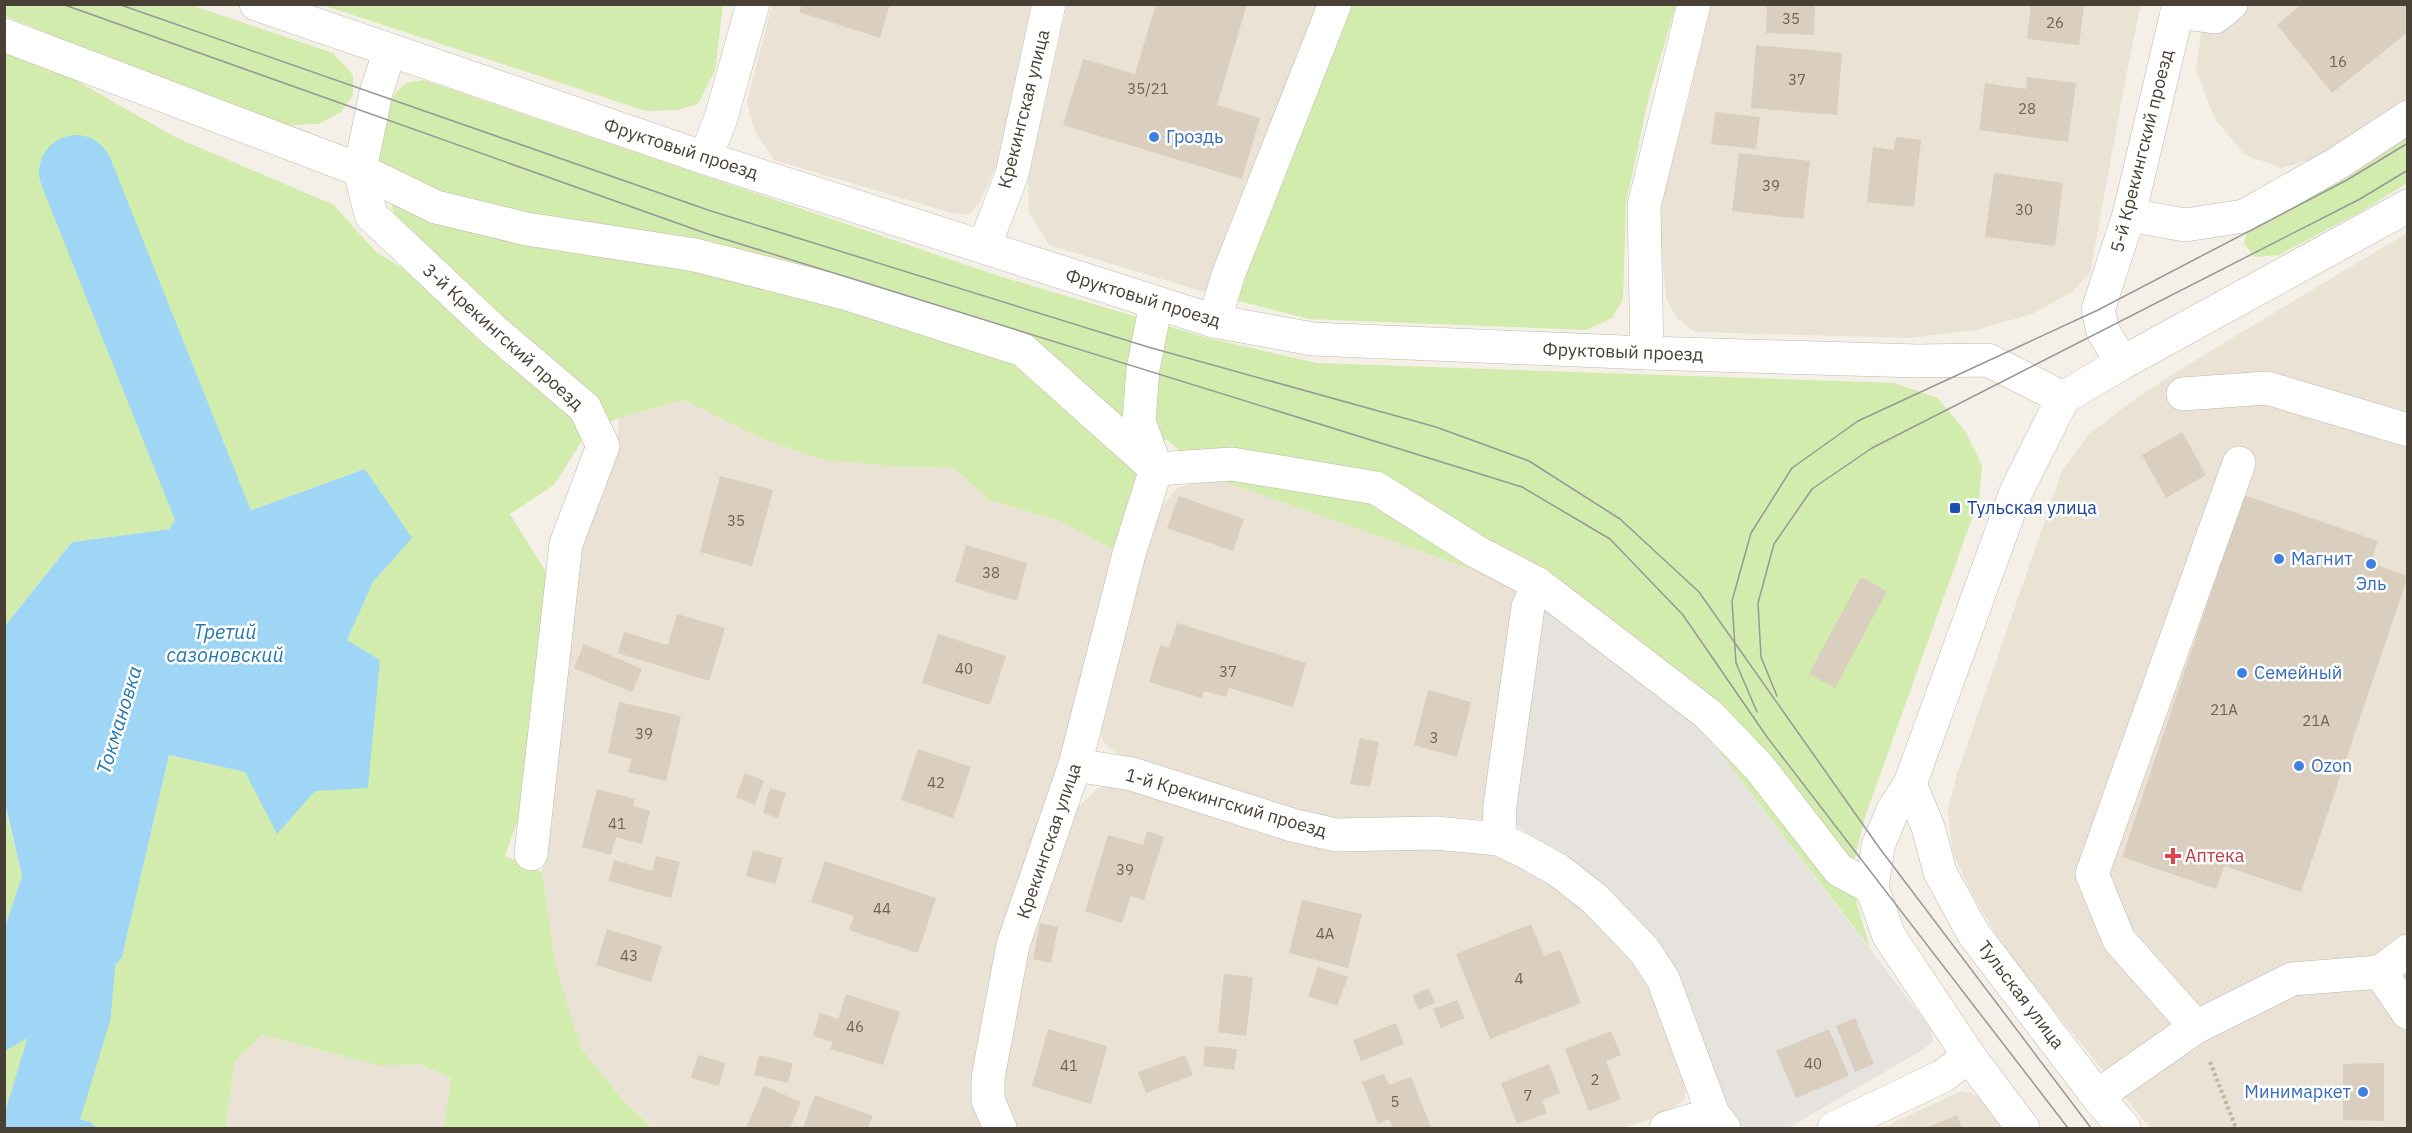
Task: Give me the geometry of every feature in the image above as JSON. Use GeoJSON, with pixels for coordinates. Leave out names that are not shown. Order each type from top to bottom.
{"type":"FeatureCollection","features":[{"type":"Feature","properties":{"kind":"street","name":"Фруктовый проезд"},"geometry":{"type":"LineString","coordinates":[[256,4],[705,158],[1214,321],[1313,339],[1647,353],[1917,361],[1988,360],[2062,398]]}},
{"type":"Feature","properties":{"kind":"street"},"geometry":{"type":"LineString","coordinates":[[705,158],[721,118],[753,4]]}},
{"type":"Feature","properties":{"kind":"street","name":"Крекингская улица"},"geometry":{"type":"LineString","coordinates":[[984,248],[1012,174],[1049,4]]}},
{"type":"Feature","properties":{"kind":"street"},"geometry":{"type":"LineString","coordinates":[[1214,321],[1229,273],[1335,4]]}},
{"type":"Feature","properties":{"kind":"street"},"geometry":{"type":"LineString","coordinates":[[1647,353],[1644,206],[1694,4]]}},
{"type":"Feature","properties":{"kind":"street"},"geometry":{"type":"LineString","coordinates":[[2178,8],[2215,17],[2231,4]]}},
{"type":"Feature","properties":{"kind":"street","name":"5-й Крекингский проезд"},"geometry":{"type":"LineString","coordinates":[[2122,363],[2103,331],[2098,310],[2130,215],[2178,8]]}},
{"type":"Feature","properties":{"kind":"street"},"geometry":{"type":"LineString","coordinates":[[4,35],[360,170],[436,207],[527,229],[695,255],[848,294],[1023,350],[1156,469],[1233,465],[1376,488],[1477,552],[1538,584],[1708,714],[1759,767],[1839,870],[1872,888]]}},
{"type":"Feature","properties":{"kind":"street","name":"3-й Крекингский проезд"},"geometry":{"type":"LineString","coordinates":[[390,50],[376,93],[360,170],[371,215],[492,328],[585,408],[603,446],[566,544],[531,854]]}},
{"type":"Feature","properties":{"kind":"street"},"geometry":{"type":"LineString","coordinates":[[2130,215],[2185,225],[2244,216],[2338,163],[2408,117]]}},
{"type":"Feature","properties":{"kind":"street"},"geometry":{"type":"LineString","coordinates":[[2023,1128],[1969,1056],[1889,936],[1872,888],[1878,846],[1893,810],[1910,784],[2016,492],[2062,398],[2408,206]]}},
{"type":"Feature","properties":{"kind":"street"},"geometry":{"type":"LineString","coordinates":[[1156,304],[1143,369],[1139,421],[1156,469]]}},
{"type":"Feature","properties":{"kind":"street"},"geometry":{"type":"LineString","coordinates":[[2183,394],[2267,388],[2408,430]]}},
{"type":"Feature","properties":{"kind":"street"},"geometry":{"type":"LineString","coordinates":[[2196,1027],[2119,940],[2092,874],[2239,463]]}},
{"type":"Feature","properties":{"kind":"street","name":"Крекингская улица"},"geometry":{"type":"LineString","coordinates":[[1000,1128],[988,1100],[988,1078],[1013,945],[1075,765],[1129,554],[1156,469]]}},
{"type":"Feature","properties":{"kind":"street"},"geometry":{"type":"LineString","coordinates":[[1499,839],[1500,805],[1528,607],[1538,584]]}},
{"type":"Feature","properties":{"kind":"street","name":"1-й Крекингский проезд"},"geometry":{"type":"LineString","coordinates":[[1075,765],[1132,774],[1292,825],[1335,835],[1435,833],[1499,839],[1558,870],[1595,898],[1644,950],[1663,979],[1718,1121]]}},
{"type":"Feature","properties":{"kind":"street","name":"Тульская улица"},"geometry":{"type":"LineString","coordinates":[[1910,784],[1928,827],[1940,872],[1974,933],[2097,1096],[2124,1128]]}},
{"type":"Feature","properties":{"kind":"street"},"geometry":{"type":"LineString","coordinates":[[2097,1096],[2196,1027],[2292,979],[2380,972],[2408,951]]}},
{"type":"Feature","properties":{"kind":"street"},"geometry":{"type":"LineString","coordinates":[[2380,972],[2408,1013]]}},
{"type":"Feature","properties":{"kind":"street"},"geometry":{"type":"LineString","coordinates":[[1834,1128],[1943,1076],[1969,1056]]}},
{"type":"Feature","properties":{"kind":"street"},"geometry":{"type":"LineString","coordinates":[[1666,1128],[1718,1121]]}},
{"type":"Feature","properties":{"kind":"path"},"geometry":{"type":"LineString","coordinates":[[2196,1027],[2236,1128]]}},
{"type":"Feature","properties":{"kind":"shaded area"},"geometry":{"type":"Polygon","coordinates":[[[772,5],[1031,5],[997,164],[979,203],[968,215],[952,213],[774,160],[754,130],[747,101],[772,5]]]}},
{"type":"Feature","properties":{"kind":"shaded area"},"geometry":{"type":"Polygon","coordinates":[[[1067,5],[1318,5],[1208,293],[1049,245],[1029,213],[1028,179],[1067,5]]]}},
{"type":"Feature","properties":{"kind":"shaded area"},"geometry":{"type":"Polygon","coordinates":[[[1711,5],[2141,5],[2090,273],[2072,292],[2032,314],[1976,330],[1909,338],[1695,332],[1677,318],[1666,298],[1658,213],[1711,5]]]}},
{"type":"Feature","properties":{"kind":"shaded area"},"geometry":{"type":"Polygon","coordinates":[[[2205,5],[2407,5],[2407,102],[2333,153],[2282,168],[2245,155],[2215,119],[2196,70],[2205,5]]]}},
{"type":"Feature","properties":{"kind":"shaded area"},"geometry":{"type":"Polygon","coordinates":[[[2407,233],[2407,1128],[2150,1128],[2005,950],[1971,892],[1952,850],[1948,810],[1957,774],[2062,471],[2089,434],[2135,399],[2181,369],[2407,233]]]}},
{"type":"Feature","properties":{"kind":"shaded area"},"geometry":{"type":"Polygon","coordinates":[[[683,400],[758,437],[823,460],[954,468],[989,500],[1060,521],[1120,553],[1063,757],[990,1128],[652,1128],[621,1098],[581,1048],[555,963],[542,872],[579,549],[616,454],[619,418],[683,400]]]}},
{"type":"Feature","properties":{"kind":"shaded area"},"geometry":{"type":"Polygon","coordinates":[[[1214,478],[1519,586],[1512,821],[1436,816],[1334,820],[1119,755],[1104,743],[1096,717],[1159,510],[1177,488],[1214,478]]]}},
{"type":"Feature","properties":{"kind":"shaded area"},"geometry":{"type":"Polygon","coordinates":[[[1541,600],[1704,732],[1931,1029],[1933,1041],[1924,1049],[1788,1128],[1740,1128],[1724,1106],[1671,968],[1563,864],[1512,821],[1541,600]]]}},
{"type":"Feature","properties":{"kind":"shaded area"},"geometry":{"type":"Polygon","coordinates":[[[1118,783],[1440,849],[1498,856],[1551,880],[1633,957],[1651,987],[1687,1082],[1684,1100],[1664,1115],[1623,1128],[1018,1128],[1007,1105],[1003,1078],[1024,946],[1074,811],[1098,788],[1118,783]]]}},
{"type":"Feature","properties":{"kind":"shaded area"},"geometry":{"type":"Polygon","coordinates":[[[262,1035],[382,1066],[419,1064],[451,1078],[444,1128],[225,1128],[235,1061],[262,1035]]]}},
{"type":"Feature","properties":{"kind":"shaded area"},"geometry":{"type":"Polygon","coordinates":[[[1961,1091],[1971,1093],[1983,1100],[2003,1128],[1882,1128],[1961,1091]]]}},
{"type":"Feature","properties":{"kind":"green space"},"geometry":{"type":"Polygon","coordinates":[[[723,4],[715,71],[698,104],[678,110],[646,111],[322,5],[723,4]]]}},
{"type":"Feature","properties":{"kind":"green space"},"geometry":{"type":"Polygon","coordinates":[[[4,5],[191,5],[333,53],[353,75],[353,95],[341,112],[319,124],[283,125],[257,119],[5,16],[4,5]]]}},
{"type":"Feature","properties":{"kind":"green space"},"geometry":{"type":"Polygon","coordinates":[[[1318,5],[1676,5],[1649,96],[1626,204],[1623,299],[1612,318],[1586,330],[1309,319],[1208,293],[1318,5]]]}},
{"type":"Feature","properties":{"kind":"green space"},"geometry":{"type":"Polygon","coordinates":[[[6,53],[70,77],[177,138],[334,205],[376,252],[450,298],[419,247],[394,214],[378,157],[377,130],[397,91],[406,83],[423,80],[999,276],[1208,338],[1317,363],[1894,383],[1938,398],[1965,431],[1982,465],[1979,499],[1865,817],[1852,870],[1857,904],[1870,948],[1704,732],[1519,586],[1214,478],[1167,440],[1133,442],[1139,470],[1120,553],[1060,521],[989,500],[954,468],[823,460],[758,437],[683,400],[619,418],[588,431],[554,485],[510,514],[549,577],[531,784],[505,856],[542,872],[555,963],[581,1048],[621,1098],[652,1128],[444,1128],[451,1078],[419,1064],[382,1066],[262,1035],[235,1061],[225,1128],[95,1128],[91,1122],[44,1111],[25,1128],[5,1128],[5,1051],[74,1012],[122,956],[169,755],[245,772],[347,640],[373,582],[411,538],[365,469],[216,523],[72,542],[5,626],[6,53]]]}},
{"type":"Feature","properties":{"kind":"green space"},"geometry":{"type":"Polygon","coordinates":[[[2407,132],[2407,183],[2362,211],[2279,255],[2254,257],[2244,243],[2248,226],[2407,132]]]}},
{"type":"Feature","properties":{"kind":"green space"},"geometry":{"type":"Polygon","coordinates":[[[4,803],[22,876],[5,927],[4,927],[4,803]]]}},
{"type":"Feature","properties":{"kind":"water","name":"Третий сазоновский"},"geometry":{"type":"Polygon","coordinates":[[[365,469],[412,538],[373,582],[347,640],[380,660],[368,788],[315,791],[277,834],[245,772],[169,755],[122,957],[74,1012],[5,1051],[5,927],[22,876],[5,803],[5,626],[72,542],[216,523],[365,469]]]}},
{"type":"Feature","properties":{"kind":"water"},"geometry":{"type":"Polygon","coordinates":[[[44,1111],[91,1122],[95,1128],[25,1128],[44,1111]]]}},
{"type":"Feature","properties":{"kind":"building"},"geometry":{"type":"Polygon","coordinates":[[[802,4],[890,4],[880,38],[799,12],[802,4]]]}},
{"type":"Feature","properties":{"kind":"building"},"geometry":{"type":"Polygon","coordinates":[[[1156,4],[1247,4],[1217,105],[1260,118],[1242,179],[1063,125],[1083,59],[1135,74],[1156,4]]]}},
{"type":"Feature","properties":{"kind":"building"},"geometry":{"type":"Polygon","coordinates":[[[1767,4],[1815,4],[1814,35],[1766,33],[1767,4]]]}},
{"type":"Feature","properties":{"kind":"building"},"geometry":{"type":"Polygon","coordinates":[[[2031,4],[2084,6],[2079,45],[2027,39],[2031,4]]]}},
{"type":"Feature","properties":{"kind":"building"},"geometry":{"type":"Polygon","coordinates":[[[2302,4],[2408,4],[2408,32],[2332,93],[2277,25],[2302,4]]]}},
{"type":"Feature","properties":{"kind":"building"},"geometry":{"type":"Polygon","coordinates":[[[1756,45],[1842,53],[1837,115],[1751,108],[1756,45]]]}},
{"type":"Feature","properties":{"kind":"building"},"geometry":{"type":"Polygon","coordinates":[[[2027,77],[2076,83],[2068,142],[1979,130],[1985,83],[2026,89],[2027,77]]]}},
{"type":"Feature","properties":{"kind":"building"},"geometry":{"type":"Polygon","coordinates":[[[1715,112],[1760,117],[1756,149],[1711,144],[1715,112]]]}},
{"type":"Feature","properties":{"kind":"building"},"geometry":{"type":"Polygon","coordinates":[[[1896,137],[1921,140],[1914,207],[1867,202],[1873,147],[1894,150],[1896,137]]]}},
{"type":"Feature","properties":{"kind":"building"},"geometry":{"type":"Polygon","coordinates":[[[1739,153],[1810,161],[1803,219],[1732,211],[1739,153]]]}},
{"type":"Feature","properties":{"kind":"building"},"geometry":{"type":"Polygon","coordinates":[[[1994,173],[2063,183],[2055,246],[1985,237],[1994,173]]]}},
{"type":"Feature","properties":{"kind":"building"},"geometry":{"type":"Polygon","coordinates":[[[2182,432],[2206,475],[2166,498],[2142,455],[2182,432]]]}},
{"type":"Feature","properties":{"kind":"building"},"geometry":{"type":"Polygon","coordinates":[[[720,476],[773,490],[752,566],[700,552],[720,476]]]}},
{"type":"Feature","properties":{"kind":"building"},"geometry":{"type":"Polygon","coordinates":[[[2244,495],[2378,541],[2371,563],[2408,576],[2301,892],[2224,866],[2216,889],[2122,857],[2244,495]]]}},
{"type":"Feature","properties":{"kind":"building"},"geometry":{"type":"Polygon","coordinates":[[[1179,496],[1244,519],[1233,551],[1167,528],[1179,496]]]}},
{"type":"Feature","properties":{"kind":"building"},"geometry":{"type":"Polygon","coordinates":[[[966,545],[1027,563],[1017,601],[955,582],[966,545]]]}},
{"type":"Feature","properties":{"kind":"building"},"geometry":{"type":"Polygon","coordinates":[[[1861,577],[1887,591],[1835,688],[1809,674],[1861,577]]]}},
{"type":"Feature","properties":{"kind":"building"},"geometry":{"type":"Polygon","coordinates":[[[677,614],[725,628],[709,681],[618,653],[624,632],[668,645],[677,614]]]}},
{"type":"Feature","properties":{"kind":"building"},"geometry":{"type":"Polygon","coordinates":[[[1177,623],[1306,663],[1293,707],[1229,688],[1226,697],[1204,691],[1202,698],[1149,682],[1160,645],[1169,648],[1177,623]]]}},
{"type":"Feature","properties":{"kind":"building"},"geometry":{"type":"Polygon","coordinates":[[[938,634],[1006,656],[990,705],[922,683],[938,634]]]}},
{"type":"Feature","properties":{"kind":"building"},"geometry":{"type":"Polygon","coordinates":[[[584,644],[642,669],[632,692],[574,668],[584,644]]]}},
{"type":"Feature","properties":{"kind":"building"},"geometry":{"type":"Polygon","coordinates":[[[1428,690],[1471,702],[1457,757],[1414,745],[1428,690]]]}},
{"type":"Feature","properties":{"kind":"building"},"geometry":{"type":"Polygon","coordinates":[[[619,702],[681,716],[666,781],[628,772],[632,759],[608,753],[619,702]]]}},
{"type":"Feature","properties":{"kind":"building"},"geometry":{"type":"Polygon","coordinates":[[[1360,738],[1379,742],[1370,787],[1350,784],[1360,738]]]}},
{"type":"Feature","properties":{"kind":"building"},"geometry":{"type":"Polygon","coordinates":[[[918,749],[971,767],[953,818],[901,800],[918,749]]]}},
{"type":"Feature","properties":{"kind":"building"},"geometry":{"type":"Polygon","coordinates":[[[745,773],[764,781],[755,805],[736,797],[745,773]]]}},
{"type":"Feature","properties":{"kind":"building"},"geometry":{"type":"Polygon","coordinates":[[[770,788],[786,793],[778,818],[763,813],[770,788]]]}},
{"type":"Feature","properties":{"kind":"building"},"geometry":{"type":"Polygon","coordinates":[[[597,789],[635,799],[633,806],[650,811],[642,844],[616,837],[611,855],[582,847],[597,789]]]}},
{"type":"Feature","properties":{"kind":"building"},"geometry":{"type":"Polygon","coordinates":[[[1147,831],[1164,837],[1144,900],[1131,896],[1122,923],[1085,911],[1108,835],[1143,845],[1147,831]]]}},
{"type":"Feature","properties":{"kind":"building"},"geometry":{"type":"Polygon","coordinates":[[[753,850],[783,858],[775,884],[746,876],[753,850]]]}},
{"type":"Feature","properties":{"kind":"building"},"geometry":{"type":"Polygon","coordinates":[[[656,856],[680,862],[671,898],[609,881],[614,860],[652,871],[656,856]]]}},
{"type":"Feature","properties":{"kind":"building"},"geometry":{"type":"Polygon","coordinates":[[[825,861],[936,898],[918,953],[849,930],[854,916],[811,902],[825,861]]]}},
{"type":"Feature","properties":{"kind":"building"},"geometry":{"type":"Polygon","coordinates":[[[1302,900],[1362,914],[1348,968],[1289,953],[1302,900]]]}},
{"type":"Feature","properties":{"kind":"building"},"geometry":{"type":"Polygon","coordinates":[[[1040,923],[1058,927],[1051,963],[1033,959],[1040,923]]]}},
{"type":"Feature","properties":{"kind":"building"},"geometry":{"type":"Polygon","coordinates":[[[1531,924],[1544,956],[1560,950],[1581,1003],[1490,1039],[1456,954],[1531,924]]]}},
{"type":"Feature","properties":{"kind":"building"},"geometry":{"type":"Polygon","coordinates":[[[607,929],[662,946],[651,982],[596,965],[607,929]]]}},
{"type":"Feature","properties":{"kind":"building"},"geometry":{"type":"Polygon","coordinates":[[[1318,967],[1348,977],[1337,1006],[1308,996],[1318,967]]]}},
{"type":"Feature","properties":{"kind":"building"},"geometry":{"type":"Polygon","coordinates":[[[1224,974],[1253,977],[1246,1036],[1218,1032],[1224,974]]]}},
{"type":"Feature","properties":{"kind":"building"},"geometry":{"type":"Polygon","coordinates":[[[1429,988],[1435,1003],[1418,1010],[1413,995],[1429,988]]]}},
{"type":"Feature","properties":{"kind":"building"},"geometry":{"type":"Polygon","coordinates":[[[846,994],[900,1012],[883,1065],[830,1049],[833,1042],[813,1036],[820,1013],[838,1019],[846,994]]]}},
{"type":"Feature","properties":{"kind":"building"},"geometry":{"type":"Polygon","coordinates":[[[1457,1000],[1465,1018],[1441,1028],[1433,1009],[1457,1000]]]}},
{"type":"Feature","properties":{"kind":"building"},"geometry":{"type":"Polygon","coordinates":[[[1855,1018],[1874,1064],[1855,1072],[1836,1026],[1855,1018]]]}},
{"type":"Feature","properties":{"kind":"building"},"geometry":{"type":"Polygon","coordinates":[[[1396,1023],[1404,1044],[1361,1061],[1353,1040],[1396,1023]]]}},
{"type":"Feature","properties":{"kind":"building"},"geometry":{"type":"Polygon","coordinates":[[[1048,1029],[1107,1046],[1091,1104],[1032,1086],[1048,1029]]]}},
{"type":"Feature","properties":{"kind":"building"},"geometry":{"type":"Polygon","coordinates":[[[1829,1029],[1849,1076],[1796,1098],[1776,1051],[1829,1029]]]}},
{"type":"Feature","properties":{"kind":"building"},"geometry":{"type":"Polygon","coordinates":[[[1611,1031],[1621,1055],[1606,1061],[1621,1099],[1589,1111],[1565,1049],[1611,1031]]]}},
{"type":"Feature","properties":{"kind":"building"},"geometry":{"type":"Polygon","coordinates":[[[1205,1046],[1237,1049],[1234,1070],[1203,1066],[1205,1046]]]}},
{"type":"Feature","properties":{"kind":"building"},"geometry":{"type":"Polygon","coordinates":[[[698,1055],[725,1063],[719,1086],[691,1078],[698,1055]]]}},
{"type":"Feature","properties":{"kind":"building"},"geometry":{"type":"Polygon","coordinates":[[[759,1055],[793,1063],[788,1083],[754,1075],[759,1055]]]}},
{"type":"Feature","properties":{"kind":"building"},"geometry":{"type":"Polygon","coordinates":[[[1185,1055],[1193,1075],[1146,1093],[1138,1072],[1185,1055]]]}},
{"type":"Feature","properties":{"kind":"building","name":"Минимаркет"},"geometry":{"type":"Polygon","coordinates":[[[2384,1063],[2384,1121],[2343,1120],[2343,1064],[2384,1063]]]}},
{"type":"Feature","properties":{"kind":"building"},"geometry":{"type":"Polygon","coordinates":[[[1549,1064],[1560,1093],[1542,1100],[1547,1113],[1517,1124],[1501,1083],[1549,1064]]]}},
{"type":"Feature","properties":{"kind":"building"},"geometry":{"type":"Polygon","coordinates":[[[1384,1074],[1389,1085],[1411,1077],[1431,1127],[1393,1128],[1389,1119],[1378,1124],[1362,1082],[1384,1074]]]}},
{"type":"Feature","properties":{"kind":"building"},"geometry":{"type":"Polygon","coordinates":[[[764,1086],[801,1102],[790,1128],[746,1128],[764,1086]]]}},
{"type":"Feature","properties":{"kind":"building"},"geometry":{"type":"Polygon","coordinates":[[[815,1095],[873,1116],[868,1128],[803,1128],[815,1095]]]}},
{"type":"Feature","properties":{"kind":"building"},"geometry":{"type":"Polygon","coordinates":[[[1957,1115],[1962,1128],[1926,1128],[1957,1115]]]}},
{"type":"Feature","properties":{"kind":"waterway","name":"Токмановка"},"geometry":{"type":"LineString","coordinates":[[76,172],[216,523],[165,610]]}},
{"type":"Feature","properties":{"kind":"waterway","name":"Токмановка"},"geometry":{"type":"LineString","coordinates":[[39,1128],[74,1012],[83,911]]}},
{"type":"Feature","properties":{"kind":"tram line"},"geometry":{"type":"LineString","coordinates":[[62,4],[705,233],[1522,487],[1610,539],[1683,615],[1767,737],[2068,1128]]}},
{"type":"Feature","properties":{"kind":"tram line"},"geometry":{"type":"LineString","coordinates":[[118,4],[711,211],[1148,347],[1436,427],[1529,461],[1620,519],[1699,592],[1878,846],[2091,1128]]}},
{"type":"Feature","properties":{"kind":"tram line"},"geometry":{"type":"LineString","coordinates":[[1757,712],[1736,663],[1732,601],[1751,533],[1792,468],[1858,421],[2098,310],[2347,180],[2408,143]]}},
{"type":"Feature","properties":{"kind":"tram line"},"geometry":{"type":"LineString","coordinates":[[1777,696],[1761,657],[1758,603],[1774,544],[1812,489],[1872,448],[2360,199],[2408,170]]}},
{"type":"Feature","properties":{"kind":"place","name":"Гроздь"},"geometry":{"type":"Point","coordinates":[1154,137]}},
{"type":"Feature","properties":{"kind":"place","name":"Тульская улица"},"geometry":{"type":"Point","coordinates":[1955,508]}},
{"type":"Feature","properties":{"kind":"place","name":"Магнит"},"geometry":{"type":"Point","coordinates":[2279,559]}},
{"type":"Feature","properties":{"kind":"place","name":"Эль"},"geometry":{"type":"Point","coordinates":[2371,564]}},
{"type":"Feature","properties":{"kind":"place","name":"Семейный"},"geometry":{"type":"Point","coordinates":[2242,673]}},
{"type":"Feature","properties":{"kind":"place","name":"Ozon"},"geometry":{"type":"Point","coordinates":[2299,766]}},
{"type":"Feature","properties":{"kind":"place","name":"Аптека"},"geometry":{"type":"Point","coordinates":[2173,856]}},
{"type":"Feature","properties":{"kind":"place","name":"Минимаркет"},"geometry":{"type":"Point","coordinates":[2363,1092]}}]}
